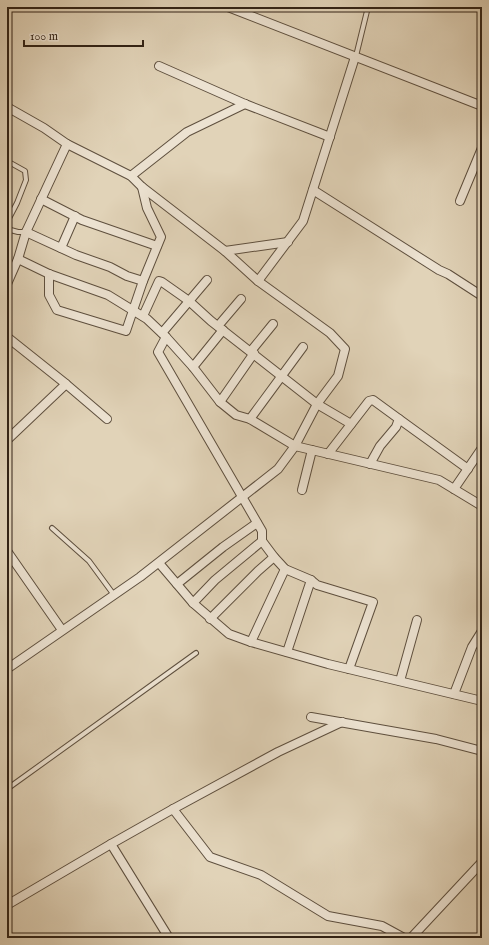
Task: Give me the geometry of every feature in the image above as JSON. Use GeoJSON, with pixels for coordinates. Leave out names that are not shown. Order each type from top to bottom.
{"type":"FeatureCollection","features":[{"type":"Feature","properties":{"kind":"street"},"geometry":{"type":"LineString","coordinates":[[228,7],[482,106]]}},
{"type":"Feature","properties":{"kind":"street"},"geometry":{"type":"LineString","coordinates":[[258,281],[303,221],[356,57]]}},
{"type":"Feature","properties":{"kind":"street"},"geometry":{"type":"LineString","coordinates":[[159,66],[246,104],[330,137]]}},
{"type":"Feature","properties":{"kind":"street"},"geometry":{"type":"LineString","coordinates":[[130,176],[187,132],[246,104]]}},
{"type":"Feature","properties":{"kind":"street"},"geometry":{"type":"LineString","coordinates":[[7,107],[44,128],[66,144],[130,176],[142,187],[225,250],[258,281],[330,333],[345,349],[338,376],[317,404],[295,446],[278,469],[159,563],[7,669]]}},
{"type":"Feature","properties":{"kind":"street"},"geometry":{"type":"LineString","coordinates":[[7,284],[18,259],[26,232],[66,144]]}},
{"type":"Feature","properties":{"kind":"street"},"geometry":{"type":"LineString","coordinates":[[460,201],[482,148]]}},
{"type":"Feature","properties":{"kind":"street"},"geometry":{"type":"LineString","coordinates":[[49,274],[49,295],[57,310],[126,331],[143,281],[161,237],[147,208],[142,187]]}},
{"type":"Feature","properties":{"kind":"street"},"geometry":{"type":"LineString","coordinates":[[313,190],[482,296]]}},
{"type":"Feature","properties":{"kind":"street"},"geometry":{"type":"LineString","coordinates":[[41,199],[75,216],[157,246]]}},
{"type":"Feature","properties":{"kind":"street"},"geometry":{"type":"LineString","coordinates":[[61,248],[75,216]]}},
{"type":"Feature","properties":{"kind":"street"},"geometry":{"type":"LineString","coordinates":[[26,232],[127,276],[143,281]]}},
{"type":"Feature","properties":{"kind":"street"},"geometry":{"type":"LineString","coordinates":[[225,250],[288,242]]}},
{"type":"Feature","properties":{"kind":"street"},"geometry":{"type":"LineString","coordinates":[[18,259],[49,274],[108,295],[143,316],[164,335],[193,367],[220,402],[236,415],[250,419],[295,446],[439,480],[482,506]]}},
{"type":"Feature","properties":{"kind":"street"},"geometry":{"type":"LineString","coordinates":[[207,280],[188,301],[164,335],[158,352],[262,531],[262,541],[274,557],[285,569],[311,580],[317,586],[373,602],[349,669]]}},
{"type":"Feature","properties":{"kind":"street"},"geometry":{"type":"LineString","coordinates":[[143,316],[159,281],[166,284],[317,404],[351,424]]}},
{"type":"Feature","properties":{"kind":"street"},"geometry":{"type":"LineString","coordinates":[[193,367],[241,300]]}},
{"type":"Feature","properties":{"kind":"street"},"geometry":{"type":"LineString","coordinates":[[220,402],[273,324]]}},
{"type":"Feature","properties":{"kind":"street"},"geometry":{"type":"LineString","coordinates":[[7,338],[66,384],[107,419]]}},
{"type":"Feature","properties":{"kind":"street"},"geometry":{"type":"LineString","coordinates":[[250,419],[303,347]]}},
{"type":"Feature","properties":{"kind":"street"},"geometry":{"type":"LineString","coordinates":[[7,440],[66,384]]}},
{"type":"Feature","properties":{"kind":"street"},"geometry":{"type":"LineString","coordinates":[[328,454],[370,400],[373,400],[468,470]]}},
{"type":"Feature","properties":{"kind":"street"},"geometry":{"type":"LineString","coordinates":[[370,464],[380,446],[396,427],[399,419]]}},
{"type":"Feature","properties":{"kind":"street"},"geometry":{"type":"LineString","coordinates":[[454,489],[479,458],[482,448]]}},
{"type":"Feature","properties":{"kind":"street"},"geometry":{"type":"LineString","coordinates":[[302,490],[312,450]]}},
{"type":"Feature","properties":{"kind":"street"},"geometry":{"type":"LineString","coordinates":[[178,584],[223,547],[257,523]]}},
{"type":"Feature","properties":{"kind":"street"},"geometry":{"type":"LineString","coordinates":[[193,603],[225,571],[262,541]]}},
{"type":"Feature","properties":{"kind":"street"},"geometry":{"type":"LineString","coordinates":[[7,551],[62,630]]}},
{"type":"Feature","properties":{"kind":"street"},"geometry":{"type":"LineString","coordinates":[[210,619],[274,557]]}},
{"type":"Feature","properties":{"kind":"street"},"geometry":{"type":"LineString","coordinates":[[159,563],[193,603],[210,619],[230,634],[251,642],[349,669],[482,700]]}},
{"type":"Feature","properties":{"kind":"street"},"geometry":{"type":"LineString","coordinates":[[251,642],[285,569]]}},
{"type":"Feature","properties":{"kind":"street"},"geometry":{"type":"LineString","coordinates":[[287,652],[311,580]]}},
{"type":"Feature","properties":{"kind":"street"},"geometry":{"type":"LineString","coordinates":[[400,681],[418,620]]}},
{"type":"Feature","properties":{"kind":"street"},"geometry":{"type":"LineString","coordinates":[[454,694],[472,647],[482,631]]}},
{"type":"Feature","properties":{"kind":"street"},"geometry":{"type":"LineString","coordinates":[[311,717],[436,739],[482,751]]}},
{"type":"Feature","properties":{"kind":"street"},"geometry":{"type":"LineString","coordinates":[[7,905],[173,809],[278,752],[342,722]]}},
{"type":"Feature","properties":{"kind":"street"},"geometry":{"type":"LineString","coordinates":[[173,809],[210,857],[261,875],[328,916],[382,926],[404,938]]}},
{"type":"Feature","properties":{"kind":"street"},"geometry":{"type":"LineString","coordinates":[[111,844],[169,938]]}},
{"type":"Feature","properties":{"kind":"street"},"geometry":{"type":"LineString","coordinates":[[411,938],[482,862]]}},
{"type":"Feature","properties":{"kind":"lane"},"geometry":{"type":"LineString","coordinates":[[356,57],[368,7]]}},
{"type":"Feature","properties":{"kind":"lane"},"geometry":{"type":"LineString","coordinates":[[7,161],[25,171],[26,180],[17,203],[7,222]]}},
{"type":"Feature","properties":{"kind":"lane"},"geometry":{"type":"LineString","coordinates":[[7,229],[18,232],[26,232]]}},
{"type":"Feature","properties":{"kind":"lane"},"geometry":{"type":"LineString","coordinates":[[52,528],[89,561],[114,595]]}},
{"type":"Feature","properties":{"kind":"lane"},"geometry":{"type":"LineString","coordinates":[[7,789],[196,653]]}}]}
